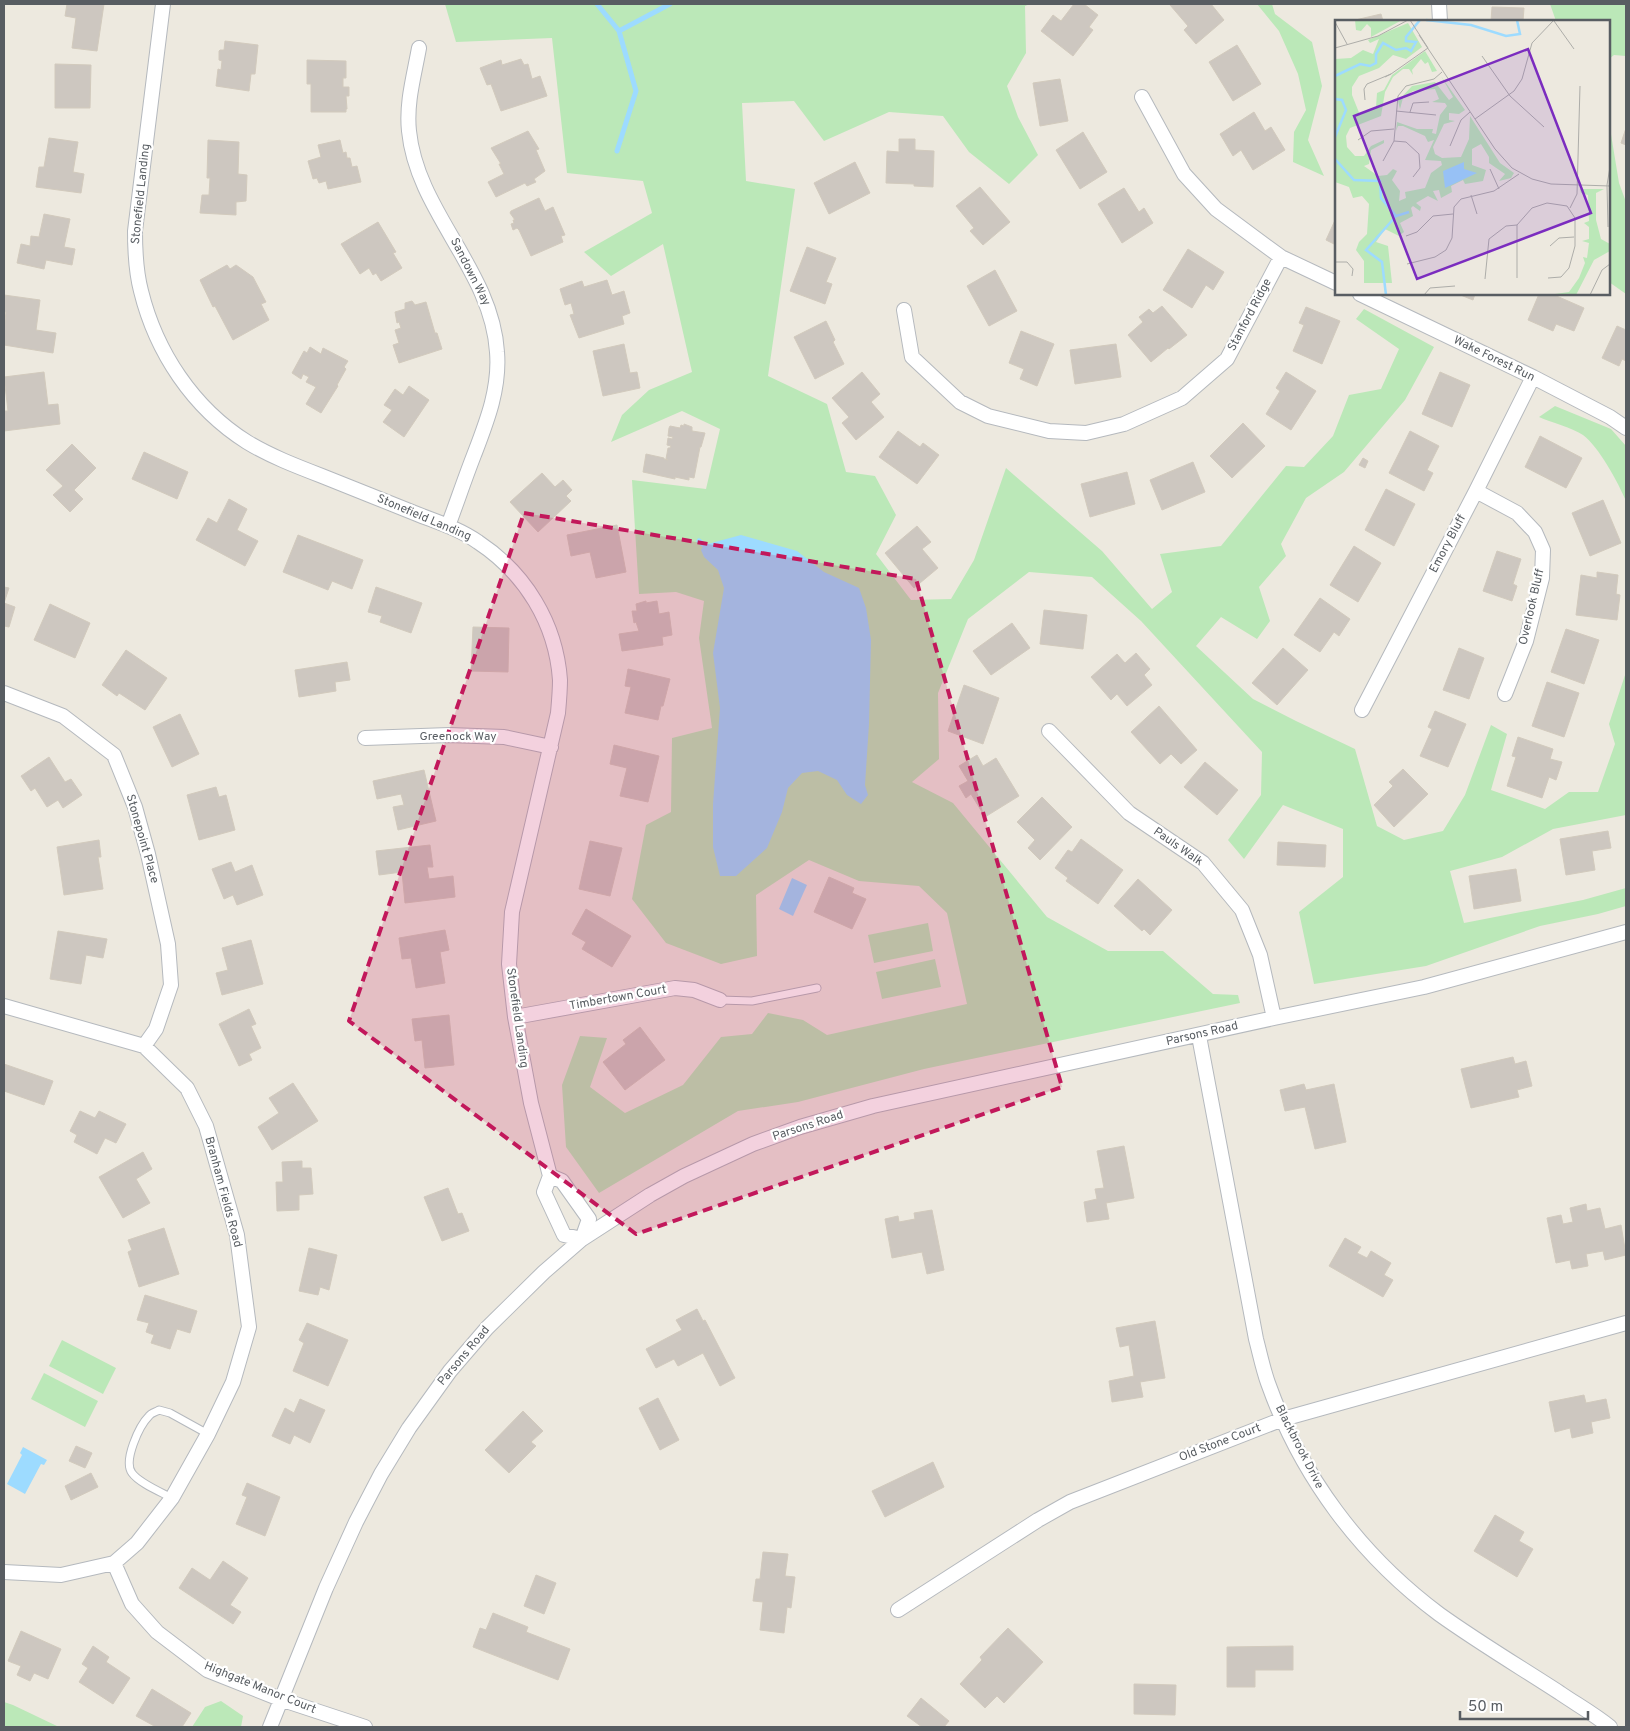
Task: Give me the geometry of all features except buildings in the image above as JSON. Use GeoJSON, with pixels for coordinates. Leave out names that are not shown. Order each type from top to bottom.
{"type":"FeatureCollection","features":[{"type":"Feature","properties":{"kind":"street","name":"Stonefield Landing"},"geometry":{"type":"LineString","coordinates":[[163,4],[135,231],[136,261],[140,290],[160,346],[178,375],[198,401],[223,425],[247,442],[285,462],[448,526],[477,540],[504,561],[526,586],[543,615],[555,647],[560,680],[558,714],[512,912],[509,964],[515,1017],[531,1103],[550,1176],[544,1192],[564,1235],[582,1239]]}},
{"type":"Feature","properties":{"kind":"street"},"geometry":{"type":"LineString","coordinates":[[1439,4],[1440,20]]}},
{"type":"Feature","properties":{"kind":"street","name":"Sandown Way"},"geometry":{"type":"LineString","coordinates":[[419,48],[409,106],[409,131],[414,156],[427,191],[484,295],[493,323],[497,352],[497,381],[491,410],[448,526]]}},
{"type":"Feature","properties":{"kind":"street"},"geometry":{"type":"LineString","coordinates":[[1142,97],[1184,174],[1216,209],[1281,257],[1335,283]]}},
{"type":"Feature","properties":{"kind":"street","name":"Stanford Ridge"},"geometry":{"type":"LineString","coordinates":[[904,310],[912,357],[960,402],[988,416],[1049,431],[1086,433],[1124,424],[1182,398],[1227,359],[1281,257]]}},
{"type":"Feature","properties":{"kind":"street","name":"Wake Forest Run"},"geometry":{"type":"LineString","coordinates":[[1365,295],[1383,299],[1610,417],[1626,428]]}},
{"type":"Feature","properties":{"kind":"street","name":"Emory Bluff"},"geometry":{"type":"LineString","coordinates":[[1362,710],[1533,377]]}},
{"type":"Feature","properties":{"kind":"street","name":"Overlook Bluff"},"geometry":{"type":"LineString","coordinates":[[1476,491],[1517,513],[1535,532],[1543,550],[1542,578],[1526,641],[1506,694]]}},
{"type":"Feature","properties":{"kind":"street","name":"Stonepoint Place"},"geometry":{"type":"LineString","coordinates":[[4,693],[63,716],[114,755],[135,807],[148,854],[168,944],[171,985],[156,1029],[144,1046]]}},
{"type":"Feature","properties":{"kind":"street","name":"Pauls Walk"},"geometry":{"type":"LineString","coordinates":[[1049,731],[1129,813],[1203,863],[1242,910],[1260,954],[1274,1018]]}},
{"type":"Feature","properties":{"kind":"street","name":"Greenock Way"},"geometry":{"type":"LineString","coordinates":[[365,738],[449,735],[504,737],[551,748]]}},
{"type":"Feature","properties":{"kind":"street","name":"Parsons Road"},"geometry":{"type":"LineString","coordinates":[[270,1727],[326,1588],[356,1522],[381,1474],[409,1428],[450,1371],[487,1328],[544,1272],[582,1239],[684,1176],[741,1149],[800,1127],[873,1106],[1424,987],[1626,932]]}},
{"type":"Feature","properties":{"kind":"street","name":"Timbertown Court"},"geometry":{"type":"LineString","coordinates":[[515,1017],[676,988],[694,990],[720,1000]]}},
{"type":"Feature","properties":{"kind":"street","name":"Branham Fields Road"},"geometry":{"type":"LineString","coordinates":[[4,1006],[144,1046],[187,1088],[206,1126],[237,1235],[249,1327],[233,1382],[208,1434],[172,1498],[137,1544],[114,1563],[60,1575],[4,1572]]}},
{"type":"Feature","properties":{"kind":"street","name":"Blackbrook Drive"},"geometry":{"type":"LineString","coordinates":[[1199,1036],[1256,1339],[1268,1382],[1283,1419],[1331,1506],[1360,1542],[1389,1573],[1440,1614],[1610,1727]]}},
{"type":"Feature","properties":{"kind":"street"},"geometry":{"type":"LineString","coordinates":[[550,1176],[562,1181],[589,1219],[582,1239]]}},
{"type":"Feature","properties":{"kind":"street","name":"Old Stone Court"},"geometry":{"type":"LineString","coordinates":[[898,1610],[1038,1520],[1070,1502],[1283,1419],[1626,1323]]}},
{"type":"Feature","properties":{"kind":"street","name":"Highgate Manor Court"},"geometry":{"type":"LineString","coordinates":[[114,1563],[132,1604],[157,1632],[207,1670],[280,1699],[365,1727]]}},
{"type":"Feature","properties":{"kind":"lane"},"geometry":{"type":"LineString","coordinates":[[720,1000],[752,1001],[817,988]]}},
{"type":"Feature","properties":{"kind":"lane"},"geometry":{"type":"LineString","coordinates":[[172,1498],[138,1479],[132,1473],[129,1467],[129,1457],[136,1437],[149,1415],[159,1410],[170,1413],[208,1434]]}},
{"type":"Feature","properties":{"kind":"highlighted area"},"geometry":{"type":"Polygon","coordinates":[[[524,513],[916,579],[1062,1087],[636,1234],[349,1021],[524,513]]]}},
{"type":"Feature","properties":{"kind":"green space"},"geometry":{"type":"Polygon","coordinates":[[[445,4],[1030,4],[1025,6],[1026,53],[1007,86],[1018,117],[1038,155],[1009,184],[969,152],[943,116],[889,112],[824,141],[794,101],[742,103],[746,181],[795,189],[768,376],[827,404],[846,472],[875,476],[896,515],[876,554],[911,600],[951,599],[974,560],[1006,468],[1102,551],[1152,609],[1172,592],[1160,554],[1221,546],[1286,466],[1304,467],[1333,436],[1349,395],[1381,389],[1399,349],[1356,319],[1364,309],[1434,347],[1405,400],[1344,472],[1306,498],[1281,544],[1286,556],[1259,587],[1270,621],[1257,639],[1221,617],[1196,646],[1253,699],[1355,749],[1377,826],[1404,840],[1443,831],[1465,795],[1491,725],[1507,734],[1491,790],[1545,809],[1569,792],[1598,792],[1615,744],[1609,724],[1626,672],[1626,815],[1553,829],[1502,857],[1450,871],[1464,923],[1583,900],[1626,888],[1626,906],[1540,926],[1426,966],[1314,984],[1299,912],[1343,877],[1343,829],[1283,805],[1244,859],[1228,840],[1261,795],[1262,752],[1141,621],[1092,577],[1029,572],[968,619],[938,693],[939,759],[912,782],[953,803],[1047,917],[1108,951],[1163,951],[1213,994],[1238,995],[1240,1003],[924,1069],[798,1102],[738,1111],[599,1193],[566,1147],[562,1085],[580,1036],[607,1038],[590,1087],[625,1113],[683,1085],[721,1037],[752,1034],[768,1013],[803,1020],[827,1035],[967,1004],[947,913],[919,886],[859,881],[809,860],[756,895],[757,956],[721,964],[666,943],[632,899],[646,825],[671,812],[672,738],[712,728],[699,638],[704,601],[676,592],[639,594],[632,480],[706,489],[720,429],[682,411],[611,442],[622,415],[649,390],[692,372],[663,244],[611,276],[584,252],[652,213],[643,181],[567,173],[552,38],[456,42],[445,4]]]}},
{"type":"Feature","properties":{"kind":"green space"},"geometry":{"type":"Polygon","coordinates":[[[1257,4],[1272,4],[1275,14],[1312,42],[1322,86],[1308,140],[1324,176],[1293,162],[1294,132],[1306,110],[1298,74],[1279,31],[1257,4]]]}},
{"type":"Feature","properties":{"kind":"green space"},"geometry":{"type":"Polygon","coordinates":[[[1550,4],[1626,4],[1626,56],[1614,55],[1610,58],[1610,20],[1556,20],[1550,4]]]}},
{"type":"Feature","properties":{"kind":"green space"},"geometry":{"type":"Polygon","coordinates":[[[1610,128],[1619,183],[1626,202],[1626,294],[1610,283],[1610,128]]]}},
{"type":"Feature","properties":{"kind":"green space"},"geometry":{"type":"Polygon","coordinates":[[[1555,406],[1611,429],[1626,446],[1626,501],[1608,465],[1583,435],[1539,417],[1555,406]]]}},
{"type":"Feature","properties":{"kind":"green space"},"geometry":{"type":"Polygon","coordinates":[[[928,923],[933,951],[874,963],[868,935],[928,923]]]}},
{"type":"Feature","properties":{"kind":"green space"},"geometry":{"type":"Polygon","coordinates":[[[935,959],[941,987],[882,999],[876,972],[935,959]]]}},
{"type":"Feature","properties":{"kind":"green space"},"geometry":{"type":"Polygon","coordinates":[[[62,1340],[116,1368],[103,1394],[49,1366],[62,1340]]]}},
{"type":"Feature","properties":{"kind":"green space"},"geometry":{"type":"Polygon","coordinates":[[[44,1373],[98,1401],[85,1427],[31,1399],[44,1373]]]}},
{"type":"Feature","properties":{"kind":"green space"},"geometry":{"type":"Polygon","coordinates":[[[221,1701],[243,1716],[241,1727],[192,1727],[205,1707],[221,1701]]]}},
{"type":"Feature","properties":{"kind":"green space"},"geometry":{"type":"Polygon","coordinates":[[[4,1702],[13,1705],[59,1727],[4,1727],[4,1702]]]}},
{"type":"Feature","properties":{"kind":"water"},"geometry":{"type":"Polygon","coordinates":[[[741,535],[797,551],[824,572],[859,588],[866,608],[871,640],[865,785],[868,795],[861,804],[847,795],[837,780],[818,771],[802,773],[788,788],[782,812],[767,848],[736,876],[720,876],[713,847],[713,804],[720,708],[713,653],[724,588],[718,570],[704,557],[701,550],[704,545],[741,535]]]}},
{"type":"Feature","properties":{"kind":"water"},"geometry":{"type":"Polygon","coordinates":[[[792,878],[807,885],[793,916],[779,909],[792,878]]]}},
{"type":"Feature","properties":{"kind":"water"},"geometry":{"type":"Polygon","coordinates":[[[23,1447],[47,1460],[44,1465],[41,1464],[25,1494],[7,1484],[22,1455],[20,1453],[23,1447]]]}},
{"type":"Feature","properties":{"kind":"waterway"},"geometry":{"type":"LineString","coordinates":[[597,4],[619,31],[636,91],[617,151]]}},
{"type":"Feature","properties":{"kind":"waterway"},"geometry":{"type":"LineString","coordinates":[[619,31],[670,4]]}},
{"type":"Feature","properties":{"kind":"waterway"},"geometry":{"type":"LineString","coordinates":[[699,541],[704,545]]}}]}
